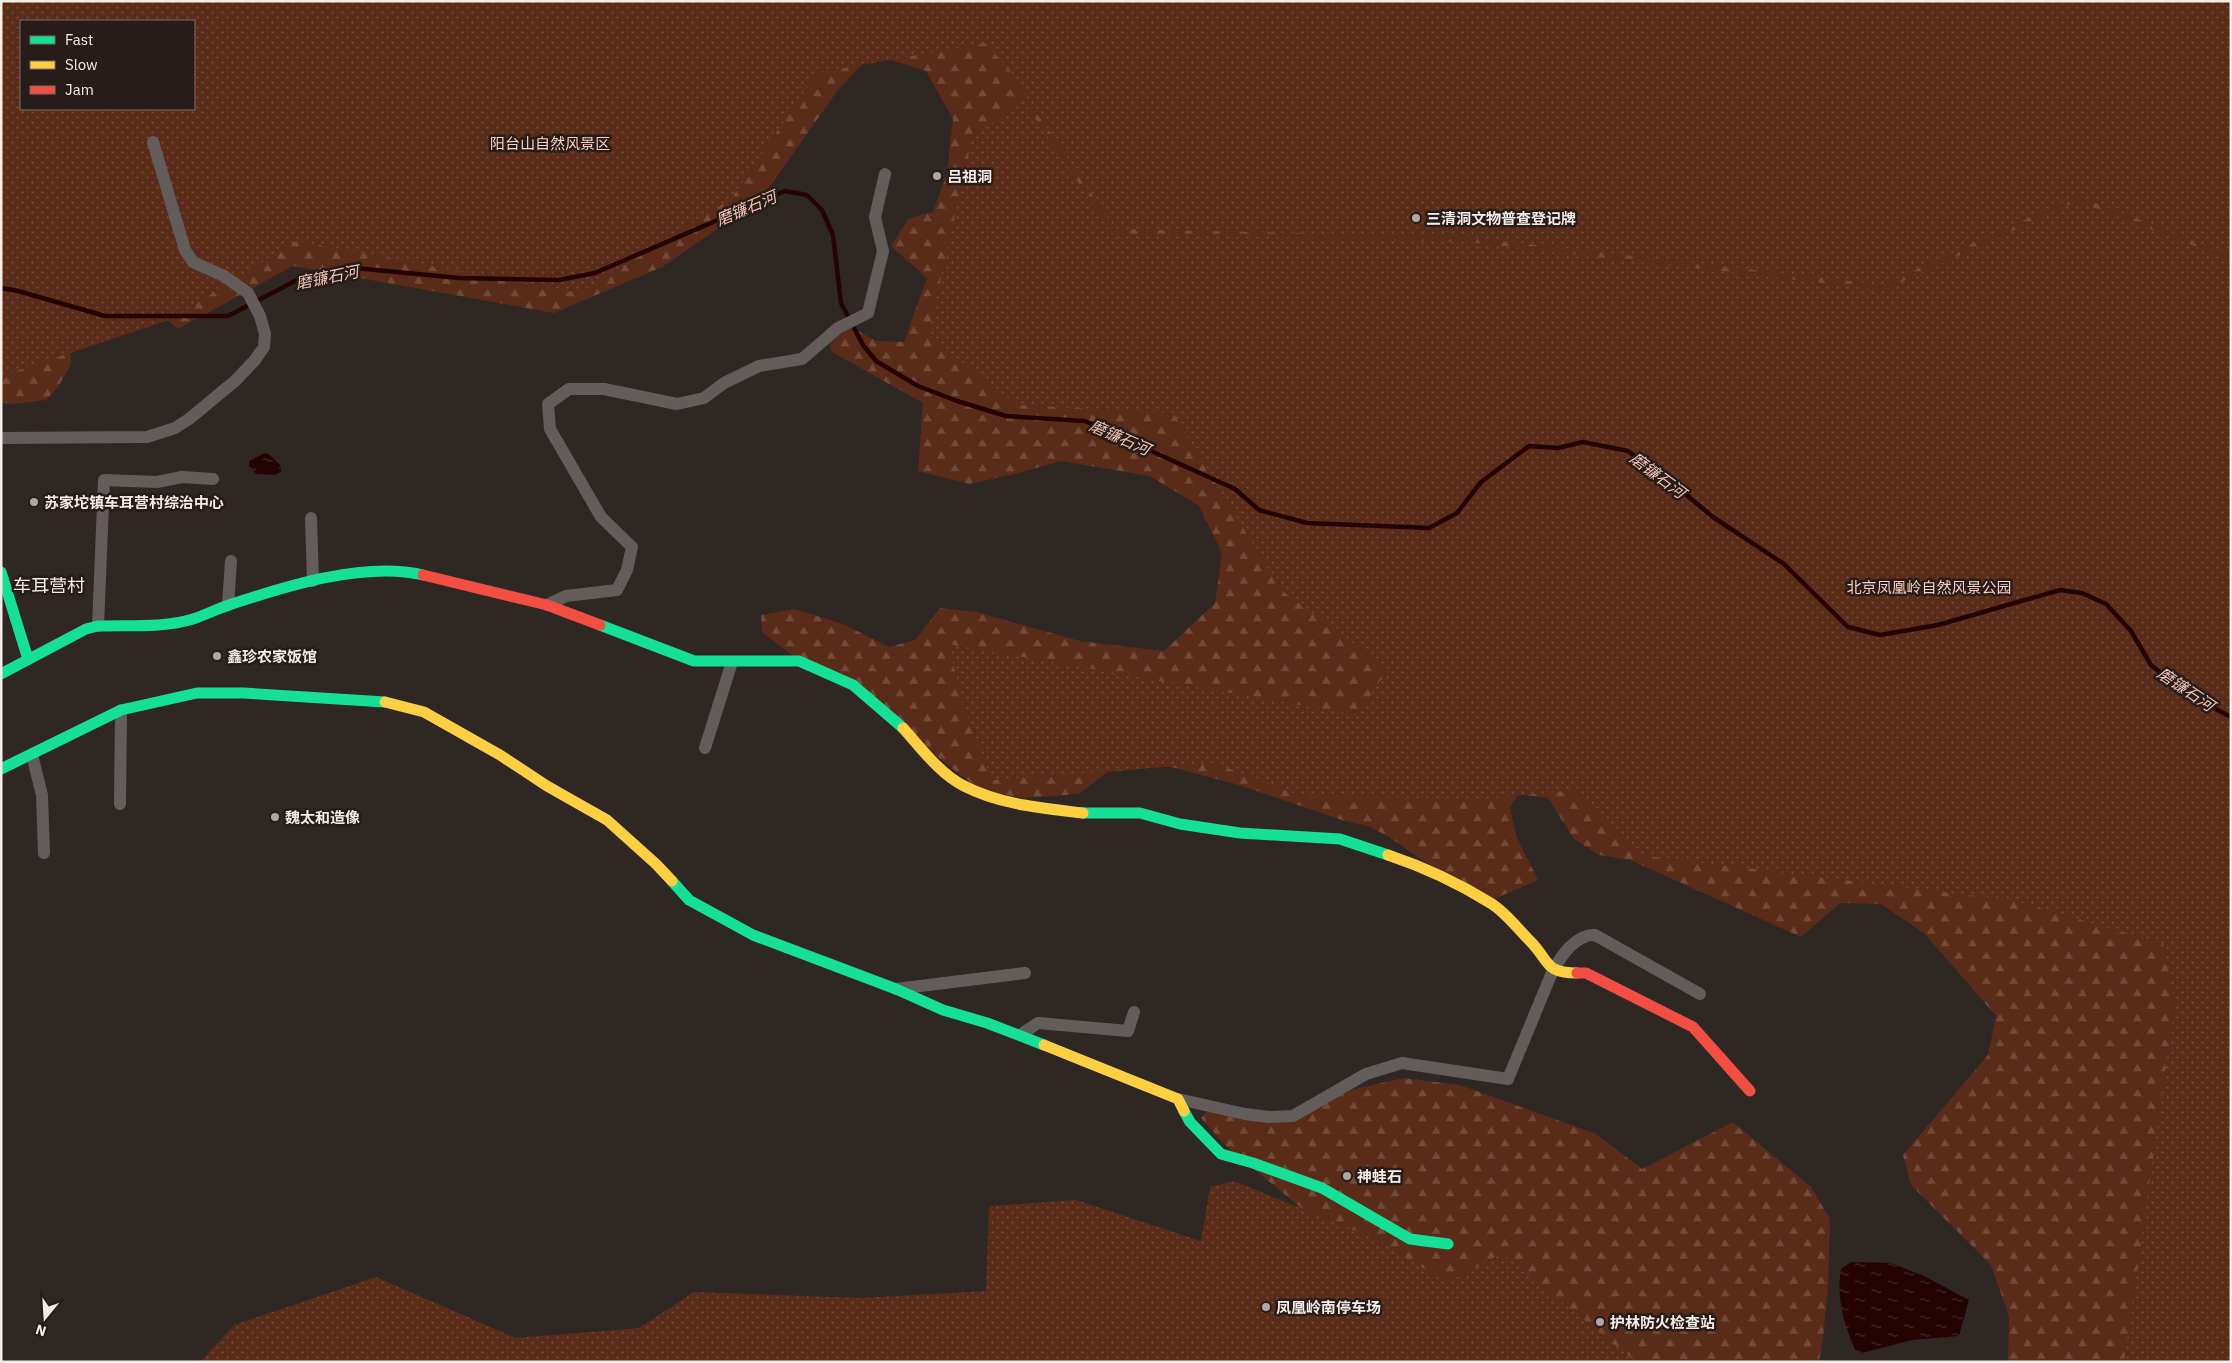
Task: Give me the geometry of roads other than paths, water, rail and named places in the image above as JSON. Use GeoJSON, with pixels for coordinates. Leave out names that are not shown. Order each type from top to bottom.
{"type":"FeatureCollection","features":[{"type":"Feature","properties":{"kind":"street"},"geometry":{"type":"LineString","coordinates":[[1,438],[147,437],[175,428],[189,419],[235,381],[255,360],[264,347],[265,334],[258,312],[248,293],[224,276],[193,262],[185,250],[153,142]]}},
{"type":"Feature","properties":{"kind":"street"},"geometry":{"type":"LineString","coordinates":[[547,605],[566,596],[617,590],[627,570],[632,547],[601,518],[550,429],[548,404],[569,389],[604,389],[677,404],[704,398],[724,383],[759,366],[802,359],[842,326],[868,313],[883,251],[875,217],[885,174]]}},
{"type":"Feature","properties":{"kind":"street"},"geometry":{"type":"LineString","coordinates":[[98,626],[104,480],[157,482],[182,477],[213,479]]}},
{"type":"Feature","properties":{"kind":"street"},"geometry":{"type":"LineString","coordinates":[[311,518],[313,581]]}},
{"type":"Feature","properties":{"kind":"street"},"geometry":{"type":"LineString","coordinates":[[228,605],[230,561]]}},
{"type":"Feature","properties":{"kind":"street"},"geometry":{"type":"LineString","coordinates":[[1,674],[86,629],[98,626],[173,624],[193,619],[228,605],[313,581],[358,572],[406,570],[547,605],[694,661],[799,661],[853,685],[898,722],[934,763],[962,786],[1011,804],[1084,813],[1140,813],[1180,824],[1240,833],[1340,839],[1421,866],[1493,905],[1530,941],[1553,970],[1560,973],[1586,972],[1693,1027],[1750,1091]]}},
{"type":"Feature","properties":{"kind":"street"},"geometry":{"type":"LineString","coordinates":[[1,572],[28,659]]}},
{"type":"Feature","properties":{"kind":"street"},"geometry":{"type":"LineString","coordinates":[[704,748],[732,662]]}},
{"type":"Feature","properties":{"kind":"street"},"geometry":{"type":"LineString","coordinates":[[1,769],[121,710],[197,693],[243,693],[378,700],[424,712],[607,820],[656,864],[689,900],[753,935],[896,988],[943,1010],[1020,1035],[1178,1099],[1245,1114],[1269,1117],[1293,1116],[1366,1074],[1402,1063],[1508,1079],[1553,970],[1563,954],[1575,942],[1591,935],[1595,935],[1700,994]]}},
{"type":"Feature","properties":{"kind":"street"},"geometry":{"type":"LineString","coordinates":[[120,804],[121,710]]}},
{"type":"Feature","properties":{"kind":"street"},"geometry":{"type":"LineString","coordinates":[[32,755],[42,795],[44,853]]}},
{"type":"Feature","properties":{"kind":"street"},"geometry":{"type":"LineString","coordinates":[[896,988],[1025,973]]}},
{"type":"Feature","properties":{"kind":"street"},"geometry":{"type":"LineString","coordinates":[[1020,1035],[1038,1024],[1128,1030],[1134,1012]]}},
{"type":"Feature","properties":{"kind":"street"},"geometry":{"type":"LineString","coordinates":[[1178,1099],[1190,1122],[1221,1154],[1253,1163],[1322,1188],[1410,1239],[1448,1244]]}},
{"type":"Feature","properties":{"kind":"water"},"geometry":{"type":"Polygon","coordinates":[[[265,453],[269,454],[281,466],[281,472],[275,475],[256,474],[249,466],[249,461],[265,453]]]}},
{"type":"Feature","properties":{"kind":"water"},"geometry":{"type":"Polygon","coordinates":[[[1851,1262],[1891,1263],[1924,1276],[1969,1300],[1959,1336],[1912,1340],[1862,1353],[1855,1350],[1844,1320],[1840,1300],[1841,1269],[1851,1262]]]}},
{"type":"Feature","properties":{"kind":"waterway","name":"磨镰石河"},"geometry":{"type":"LineString","coordinates":[[1,288],[18,291],[105,316],[228,316],[295,281],[355,268],[459,278],[559,280],[595,273],[785,191],[807,195],[822,210],[833,235],[841,303],[863,345],[876,361],[918,386],[957,401],[1006,416],[1085,421],[1235,489],[1259,510],[1307,523],[1429,528],[1457,513],[1481,482],[1529,446],[1558,448],[1583,442],[1628,451],[1713,517],[1784,564],[1848,627],[1880,635],[1938,625],[2060,590],[2082,593],[2106,604],[2131,631],[2151,665],[2187,694],[2231,717]]}},
{"type":"Feature","properties":{"kind":"place","name":"吕祖洞"},"geometry":{"type":"Point","coordinates":[937,176]}},
{"type":"Feature","properties":{"kind":"place","name":"三清洞文物普查登记牌"},"geometry":{"type":"Point","coordinates":[1416,218]}},
{"type":"Feature","properties":{"kind":"place","name":"苏家坨镇车耳营村综治中心"},"geometry":{"type":"Point","coordinates":[34,502]}},
{"type":"Feature","properties":{"kind":"place","name":"鑫珍农家饭馆"},"geometry":{"type":"Point","coordinates":[217,656]}},
{"type":"Feature","properties":{"kind":"place","name":"魏太和造像"},"geometry":{"type":"Point","coordinates":[275,817]}},
{"type":"Feature","properties":{"kind":"place","name":"神蛙石"},"geometry":{"type":"Point","coordinates":[1347,1176]}},
{"type":"Feature","properties":{"kind":"place","name":"凤凰岭南停车场"},"geometry":{"type":"Point","coordinates":[1266,1307]}},
{"type":"Feature","properties":{"kind":"place","name":"护林防火检查站"},"geometry":{"type":"Point","coordinates":[1600,1322]}},
{"type":"Feature","properties":{"kind":"district","name":"车耳营村"},"geometry":{"type":"Point","coordinates":[49,585]}},
{"type":"Feature","properties":{"kind":"park label","name":"阳台山自然风景区"},"geometry":{"type":"Point","coordinates":[550,143]}},
{"type":"Feature","properties":{"kind":"park label","name":"北京凤凰岭自然风景公园"},"geometry":{"type":"Point","coordinates":[1929,587]}}]}
